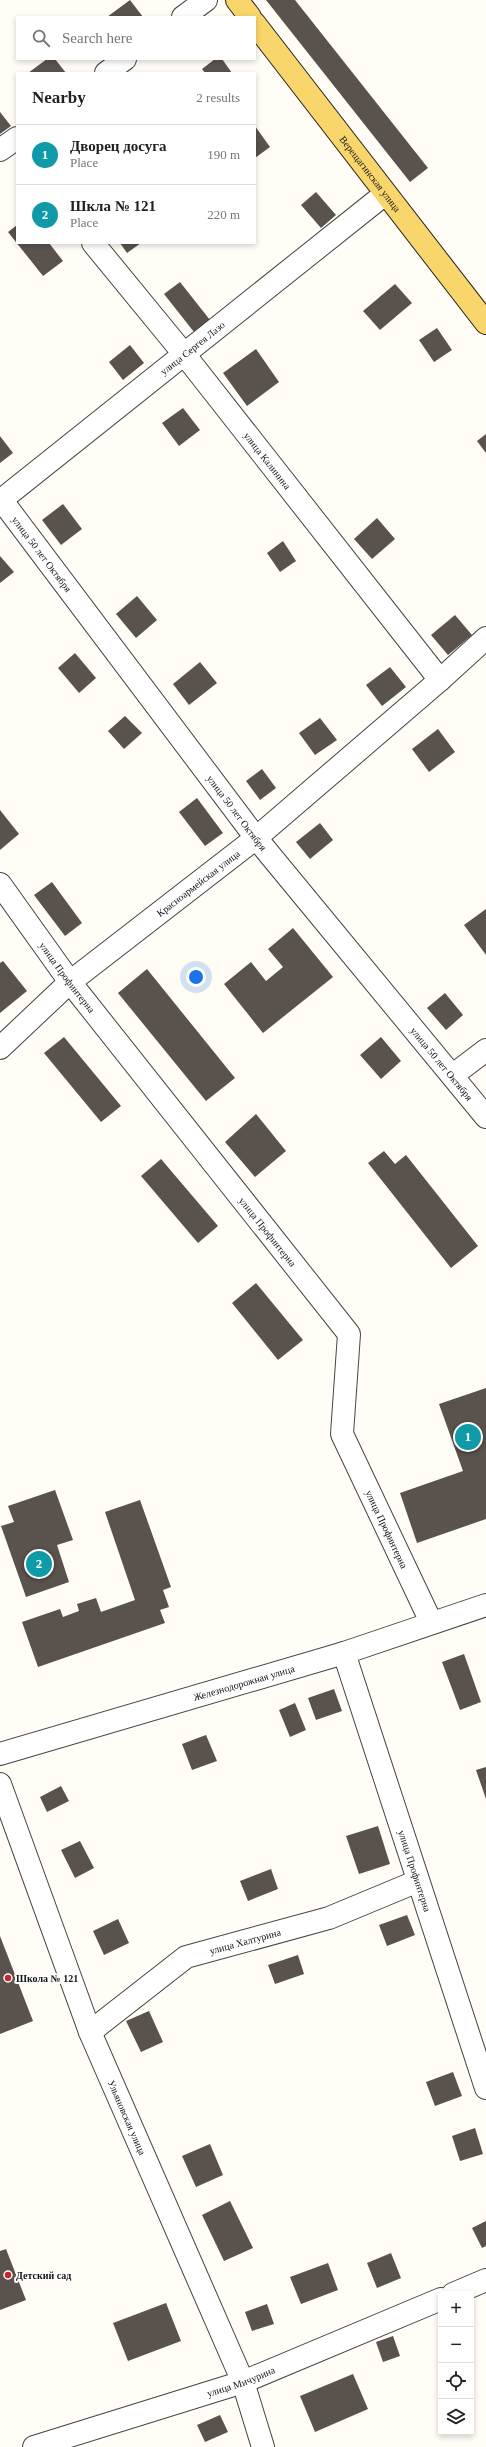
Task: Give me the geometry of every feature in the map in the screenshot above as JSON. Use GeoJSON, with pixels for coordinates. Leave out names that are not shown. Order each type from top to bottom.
{"type":"FeatureCollection","features":[{"type":"Feature","properties":{"kind":"main road"},"geometry":{"type":"LineString","coordinates":[[236,0],[249,16]]}},
{"type":"Feature","properties":{"kind":"main road","name":"Верещагинская улица"},"geometry":{"type":"LineString","coordinates":[[256,25],[486,323]]}},
{"type":"Feature","properties":{"kind":"street"},"geometry":{"type":"LineString","coordinates":[[184,16],[206,0]]}},
{"type":"Feature","properties":{"kind":"street"},"geometry":{"type":"LineString","coordinates":[[107,72],[124,60]]}},
{"type":"Feature","properties":{"kind":"street","name":"улица Сергея Лазо"},"geometry":{"type":"LineString","coordinates":[[0,499],[385,194]]}},
{"type":"Feature","properties":{"kind":"street","name":"улица Калинина"},"geometry":{"type":"LineString","coordinates":[[94,244],[184,354],[440,680]]}},
{"type":"Feature","properties":{"kind":"street","name":"улица 50 лет Октября"},"geometry":{"type":"LineString","coordinates":[[0,499],[256,838],[453,1075],[486,1117]]}},
{"type":"Feature","properties":{"kind":"street","name":"Красноармейская улица"},"geometry":{"type":"LineString","coordinates":[[0,1048],[70,982],[256,838],[440,680],[486,638]]}},
{"type":"Feature","properties":{"kind":"street","name":"улица Профинтерна"},"geometry":{"type":"LineString","coordinates":[[0,884],[70,982],[349,1334],[342,1434],[431,1622]]}},
{"type":"Feature","properties":{"kind":"street"},"geometry":{"type":"LineString","coordinates":[[453,1075],[486,1050]]}},
{"type":"Feature","properties":{"kind":"street","name":"Железнодорожная улица"},"geometry":{"type":"LineString","coordinates":[[0,1754],[344,1653],[431,1622],[486,1606]]}},
{"type":"Feature","properties":{"kind":"street","name":"улица Профинтерна"},"geometry":{"type":"LineString","coordinates":[[344,1653],[486,2088]]}},
{"type":"Feature","properties":{"kind":"street","name":"Ульяновская улица"},"geometry":{"type":"LineString","coordinates":[[0,1784],[90,2032],[243,2382],[263,2447]]}},
{"type":"Feature","properties":{"kind":"street","name":"улица Халтурина"},"geometry":{"type":"LineString","coordinates":[[90,2032],[186,1957],[329,1918],[418,1881]]}},
{"type":"Feature","properties":{"kind":"street"},"geometry":{"type":"LineString","coordinates":[[460,2291],[486,2280]]}},
{"type":"Feature","properties":{"kind":"street","name":"улица Мичурина"},"geometry":{"type":"LineString","coordinates":[[34,2447],[243,2382],[438,2300]]}},
{"type":"Feature","properties":{"kind":"building"},"geometry":{"type":"Polygon","coordinates":[[[130,0],[142,16],[108,16],[130,0]]]}},
{"type":"Feature","properties":{"kind":"building"},"geometry":{"type":"Polygon","coordinates":[[[266,0],[295,0],[428,168],[410,182],[266,0]]]}},
{"type":"Feature","properties":{"kind":"building"},"geometry":{"type":"Polygon","coordinates":[[[46,60],[56,60],[65,72],[29,72],[46,60]]]}},
{"type":"Feature","properties":{"kind":"building"},"geometry":{"type":"Polygon","coordinates":[[[214,60],[223,60],[231,72],[204,72],[202,69],[214,60]]]}},
{"type":"Feature","properties":{"kind":"building"},"geometry":{"type":"Polygon","coordinates":[[[0,112],[11,126],[0,134],[0,112]]]}},
{"type":"Feature","properties":{"kind":"building"},"geometry":{"type":"Polygon","coordinates":[[[256,127],[270,147],[256,157],[256,127]]]}},
{"type":"Feature","properties":{"kind":"building"},"geometry":{"type":"Polygon","coordinates":[[[316,192],[336,215],[321,228],[301,205],[316,192]]]}},
{"type":"Feature","properties":{"kind":"building"},"geometry":{"type":"Polygon","coordinates":[[[16,226],[16,242],[8,232],[16,226]]]}},
{"type":"Feature","properties":{"kind":"building"},"geometry":{"type":"Polygon","coordinates":[[[18,244],[50,244],[63,261],[43,276],[18,244]]]}},
{"type":"Feature","properties":{"kind":"building"},"geometry":{"type":"Polygon","coordinates":[[[121,244],[140,244],[127,253],[121,244]]]}},
{"type":"Feature","properties":{"kind":"building"},"geometry":{"type":"Polygon","coordinates":[[[180,282],[210,320],[194,332],[164,294],[180,282]]]}},
{"type":"Feature","properties":{"kind":"building"},"geometry":{"type":"Polygon","coordinates":[[[395,284],[412,303],[380,330],[363,311],[395,284]]]}},
{"type":"Feature","properties":{"kind":"building"},"geometry":{"type":"Polygon","coordinates":[[[437,328],[452,350],[434,362],[419,340],[437,328]]]}},
{"type":"Feature","properties":{"kind":"building"},"geometry":{"type":"Polygon","coordinates":[[[130,345],[144,363],[123,380],[109,362],[130,345]]]}},
{"type":"Feature","properties":{"kind":"building"},"geometry":{"type":"Polygon","coordinates":[[[256,349],[279,382],[247,406],[223,373],[256,349]]]}},
{"type":"Feature","properties":{"kind":"building"},"geometry":{"type":"Polygon","coordinates":[[[183,408],[200,430],[179,446],[162,423],[183,408]]]}},
{"type":"Feature","properties":{"kind":"building"},"geometry":{"type":"Polygon","coordinates":[[[486,434],[486,453],[477,441],[486,434]]]}},
{"type":"Feature","properties":{"kind":"building"},"geometry":{"type":"Polygon","coordinates":[[[0,436],[13,453],[0,463],[0,436]]]}},
{"type":"Feature","properties":{"kind":"building"},"geometry":{"type":"Polygon","coordinates":[[[63,504],[82,529],[61,545],[42,520],[63,504]]]}},
{"type":"Feature","properties":{"kind":"building"},"geometry":{"type":"Polygon","coordinates":[[[377,518],[395,539],[372,559],[354,539],[377,518]]]}},
{"type":"Feature","properties":{"kind":"building"},"geometry":{"type":"Polygon","coordinates":[[[283,541],[296,561],[280,572],[267,553],[283,541]]]}},
{"type":"Feature","properties":{"kind":"building"},"geometry":{"type":"Polygon","coordinates":[[[0,556],[14,572],[0,583],[0,556]]]}},
{"type":"Feature","properties":{"kind":"building"},"geometry":{"type":"Polygon","coordinates":[[[137,596],[157,620],[136,638],[116,614],[137,596]]]}},
{"type":"Feature","properties":{"kind":"building"},"geometry":{"type":"Polygon","coordinates":[[[455,615],[472,635],[448,655],[431,635],[455,615]]]}},
{"type":"Feature","properties":{"kind":"building"},"geometry":{"type":"Polygon","coordinates":[[[75,653],[96,678],[79,693],[58,668],[75,653]]]}},
{"type":"Feature","properties":{"kind":"building"},"geometry":{"type":"Polygon","coordinates":[[[200,662],[217,683],[189,705],[173,684],[200,662]]]}},
{"type":"Feature","properties":{"kind":"building"},"geometry":{"type":"Polygon","coordinates":[[[390,667],[406,687],[382,706],[366,685],[390,667]]]}},
{"type":"Feature","properties":{"kind":"building"},"geometry":{"type":"Polygon","coordinates":[[[125,716],[142,733],[124,749],[108,731],[125,716]]]}},
{"type":"Feature","properties":{"kind":"building"},"geometry":{"type":"Polygon","coordinates":[[[320,718],[337,740],[315,755],[299,733],[320,718]]]}},
{"type":"Feature","properties":{"kind":"building"},"geometry":{"type":"Polygon","coordinates":[[[438,729],[455,752],[429,772],[412,749],[438,729]]]}},
{"type":"Feature","properties":{"kind":"building"},"geometry":{"type":"Polygon","coordinates":[[[262,769],[276,788],[260,800],[246,781],[262,769]]]}},
{"type":"Feature","properties":{"kind":"building"},"geometry":{"type":"Polygon","coordinates":[[[197,798],[223,833],[205,846],[179,812],[197,798]]]}},
{"type":"Feature","properties":{"kind":"building"},"geometry":{"type":"Polygon","coordinates":[[[0,810],[19,834],[0,850],[0,810]]]}},
{"type":"Feature","properties":{"kind":"building"},"geometry":{"type":"Polygon","coordinates":[[[320,823],[333,840],[310,859],[296,842],[320,823]]]}},
{"type":"Feature","properties":{"kind":"building"},"geometry":{"type":"Polygon","coordinates":[[[52,882],[82,923],[65,936],[34,895],[52,882]]]}},
{"type":"Feature","properties":{"kind":"building"},"geometry":{"type":"Polygon","coordinates":[[[486,909],[486,955],[464,925],[486,909]]]}},
{"type":"Feature","properties":{"kind":"building"},"geometry":{"type":"Polygon","coordinates":[[[293,928],[333,977],[263,1033],[224,984],[251,962],[266,981],[283,967],[268,949],[293,928]]]}},
{"type":"Feature","properties":{"kind":"building"},"geometry":{"type":"Polygon","coordinates":[[[3,961],[27,991],[0,1013],[0,963],[3,961]]]}},
{"type":"Feature","properties":{"kind":"building"},"geometry":{"type":"Polygon","coordinates":[[[147,969],[235,1078],[206,1101],[118,993],[147,969]]]}},
{"type":"Feature","properties":{"kind":"building"},"geometry":{"type":"Polygon","coordinates":[[[445,993],[463,1015],[446,1030],[427,1008],[445,993]]]}},
{"type":"Feature","properties":{"kind":"building"},"geometry":{"type":"Polygon","coordinates":[[[64,1037],[121,1106],[101,1122],[44,1053],[64,1037]]]}},
{"type":"Feature","properties":{"kind":"building"},"geometry":{"type":"Polygon","coordinates":[[[381,1037],[401,1061],[381,1079],[360,1055],[381,1037]]]}},
{"type":"Feature","properties":{"kind":"building"},"geometry":{"type":"Polygon","coordinates":[[[256,1114],[286,1151],[255,1177],[225,1142],[256,1114]]]}},
{"type":"Feature","properties":{"kind":"building"},"geometry":{"type":"Polygon","coordinates":[[[384,1151],[395,1164],[406,1155],[478,1246],[451,1268],[368,1163],[384,1151]]]}},
{"type":"Feature","properties":{"kind":"building"},"geometry":{"type":"Polygon","coordinates":[[[161,1159],[218,1226],[198,1243],[141,1176],[161,1159]]]}},
{"type":"Feature","properties":{"kind":"building"},"geometry":{"type":"Polygon","coordinates":[[[256,1283],[303,1340],[278,1360],[232,1303],[256,1283]]]}},
{"type":"Feature","properties":{"kind":"building"},"geometry":{"type":"Polygon","coordinates":[[[486,1388],[486,1519],[417,1543],[400,1493],[463,1471],[439,1404],[486,1388]]]}},
{"type":"Feature","properties":{"kind":"building"},"geometry":{"type":"Polygon","coordinates":[[[55,1490],[73,1540],[57,1545],[69,1582],[26,1597],[1,1526],[14,1522],[8,1506],[55,1490]]]}},
{"type":"Feature","properties":{"kind":"building"},"geometry":{"type":"Polygon","coordinates":[[[140,1500],[171,1587],[163,1590],[169,1607],[160,1610],[165,1623],[38,1667],[22,1622],[60,1609],[63,1617],[79,1611],[77,1604],[96,1598],[101,1612],[135,1600],[105,1512],[140,1500]]]}},
{"type":"Feature","properties":{"kind":"building"},"geometry":{"type":"Polygon","coordinates":[[[464,1654],[481,1702],[460,1710],[442,1662],[464,1654]]]}},
{"type":"Feature","properties":{"kind":"building"},"geometry":{"type":"Polygon","coordinates":[[[334,1689],[342,1711],[316,1720],[308,1698],[334,1689]]]}},
{"type":"Feature","properties":{"kind":"building"},"geometry":{"type":"Polygon","coordinates":[[[295,1703],[306,1730],[290,1737],[279,1710],[295,1703]]]}},
{"type":"Feature","properties":{"kind":"building"},"geometry":{"type":"Polygon","coordinates":[[[206,1735],[217,1761],[192,1770],[182,1744],[206,1735]]]}},
{"type":"Feature","properties":{"kind":"building"},"geometry":{"type":"Polygon","coordinates":[[[486,1767],[486,1799],[476,1770],[486,1767]]]}},
{"type":"Feature","properties":{"kind":"building"},"geometry":{"type":"Polygon","coordinates":[[[61,1786],[69,1801],[47,1812],[40,1797],[61,1786]]]}},
{"type":"Feature","properties":{"kind":"building"},"geometry":{"type":"Polygon","coordinates":[[[378,1826],[390,1864],[359,1874],[346,1836],[378,1826]]]}},
{"type":"Feature","properties":{"kind":"building"},"geometry":{"type":"Polygon","coordinates":[[[80,1841],[94,1868],[75,1878],[61,1850],[80,1841]]]}},
{"type":"Feature","properties":{"kind":"building"},"geometry":{"type":"Polygon","coordinates":[[[271,1869],[278,1889],[248,1901],[240,1881],[271,1869]]]}},
{"type":"Feature","properties":{"kind":"building"},"geometry":{"type":"Polygon","coordinates":[[[407,1915],[415,1935],[387,1946],[379,1925],[407,1915]]]}},
{"type":"Feature","properties":{"kind":"building"},"geometry":{"type":"Polygon","coordinates":[[[118,1919],[129,1943],[104,1955],[93,1931],[118,1919]]]}},
{"type":"Feature","properties":{"kind":"building","name":"Школа № 121"},"geometry":{"type":"Polygon","coordinates":[[[0,1936],[33,2021],[0,2034],[0,1936]]]}},
{"type":"Feature","properties":{"kind":"building"},"geometry":{"type":"Polygon","coordinates":[[[298,1955],[304,1974],[275,1984],[268,1965],[298,1955]]]}},
{"type":"Feature","properties":{"kind":"building"},"geometry":{"type":"Polygon","coordinates":[[[149,2011],[163,2042],[141,2052],[126,2021],[149,2011]]]}},
{"type":"Feature","properties":{"kind":"building"},"geometry":{"type":"Polygon","coordinates":[[[453,2072],[462,2096],[435,2106],[426,2082],[453,2072]]]}},
{"type":"Feature","properties":{"kind":"building"},"geometry":{"type":"Polygon","coordinates":[[[475,2128],[483,2154],[460,2161],[452,2136],[475,2128]]]}},
{"type":"Feature","properties":{"kind":"building"},"geometry":{"type":"Polygon","coordinates":[[[210,2144],[223,2175],[196,2187],[182,2156],[210,2144]]]}},
{"type":"Feature","properties":{"kind":"building"},"geometry":{"type":"Polygon","coordinates":[[[230,2201],[253,2248],[224,2261],[202,2215],[230,2201]]]}},
{"type":"Feature","properties":{"kind":"building"},"geometry":{"type":"Polygon","coordinates":[[[486,2221],[486,2246],[482,2248],[472,2228],[486,2221]]]}},
{"type":"Feature","properties":{"kind":"building","name":"Детский сад"},"geometry":{"type":"Polygon","coordinates":[[[6,2249],[26,2300],[0,2310],[0,2251],[6,2249]]]}},
{"type":"Feature","properties":{"kind":"building"},"geometry":{"type":"Polygon","coordinates":[[[391,2253],[401,2278],[377,2288],[367,2263],[391,2253]]]}},
{"type":"Feature","properties":{"kind":"building"},"geometry":{"type":"Polygon","coordinates":[[[328,2263],[338,2290],[301,2304],[290,2277],[328,2263]]]}},
{"type":"Feature","properties":{"kind":"building"},"geometry":{"type":"Polygon","coordinates":[[[166,2303],[181,2341],[128,2361],[113,2323],[166,2303]]]}},
{"type":"Feature","properties":{"kind":"building"},"geometry":{"type":"Polygon","coordinates":[[[267,2304],[274,2324],[252,2331],[245,2312],[267,2304]]]}},
{"type":"Feature","properties":{"kind":"building"},"geometry":{"type":"Polygon","coordinates":[[[393,2336],[400,2356],[383,2362],[376,2342],[393,2336]]]}},
{"type":"Feature","properties":{"kind":"building"},"geometry":{"type":"Polygon","coordinates":[[[353,2374],[368,2409],[315,2432],[300,2396],[353,2374]]]}},
{"type":"Feature","properties":{"kind":"building"},"geometry":{"type":"Polygon","coordinates":[[[220,2415],[228,2432],[205,2442],[197,2425],[220,2415]]]}},
{"type":"Feature","properties":{"kind":"place","name":"Дворец досуга"},"geometry":{"type":"Point","coordinates":[468,1437]}},
{"type":"Feature","properties":{"kind":"place","name":"Шкла № 121"},"geometry":{"type":"Point","coordinates":[39,1564]}},
{"type":"Feature","properties":{"kind":"place","name":"Школа № 121"},"geometry":{"type":"Point","coordinates":[8,1978]}},
{"type":"Feature","properties":{"kind":"place","name":"Детский сад"},"geometry":{"type":"Point","coordinates":[8,2275]}}]}
